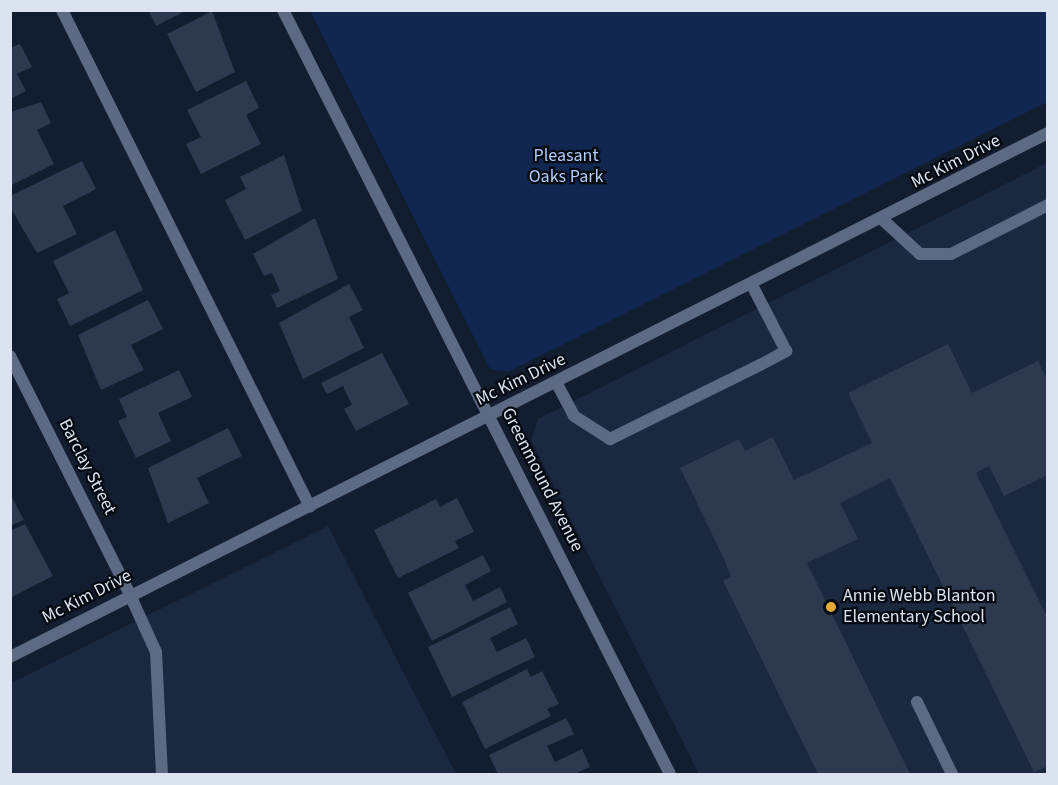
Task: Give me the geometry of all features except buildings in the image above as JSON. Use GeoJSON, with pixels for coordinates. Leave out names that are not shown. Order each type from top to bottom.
{"type":"FeatureCollection","features":[{"type":"Feature","properties":{"kind":"street"},"geometry":{"type":"LineString","coordinates":[[62,10],[310,507]]}},
{"type":"Feature","properties":{"kind":"street","name":"Greenmound Avenue"},"geometry":{"type":"LineString","coordinates":[[283,10],[670,774]]}},
{"type":"Feature","properties":{"kind":"street","name":"Mc Kim Drive"},"geometry":{"type":"LineString","coordinates":[[10,657],[883,220],[1047,133]]}},
{"type":"Feature","properties":{"kind":"street"},"geometry":{"type":"LineString","coordinates":[[883,220],[920,254],[951,254],[1047,205]]}},
{"type":"Feature","properties":{"kind":"street"},"geometry":{"type":"LineString","coordinates":[[556,382],[574,416],[610,440],[786,351],[752,285]]}},
{"type":"Feature","properties":{"kind":"street","name":"Barclay Street"},"geometry":{"type":"LineString","coordinates":[[10,356],[130,595],[156,652],[162,774]]}},
{"type":"Feature","properties":{"kind":"street"},"geometry":{"type":"LineString","coordinates":[[917,702],[952,774]]}},
{"type":"Feature","properties":{"kind":"shaded area","name":"Annie Webb Blanton Elementary School"},"geometry":{"type":"Polygon","coordinates":[[[1047,163],[1047,774],[699,774],[531,440],[538,419],[1047,163]]]}},
{"type":"Feature","properties":{"kind":"shaded area"},"geometry":{"type":"Polygon","coordinates":[[[328,526],[456,774],[11,774],[11,683],[328,526]]]}},
{"type":"Feature","properties":{"kind":"green space","name":"Pleasant Oaks Park"},"geometry":{"type":"Polygon","coordinates":[[[310,11],[1047,11],[1047,102],[508,372],[490,369],[310,11]]]}},
{"type":"Feature","properties":{"kind":"place","name":"Annie Webb Blanton Elementary School"},"geometry":{"type":"Point","coordinates":[831,607]}}]}
